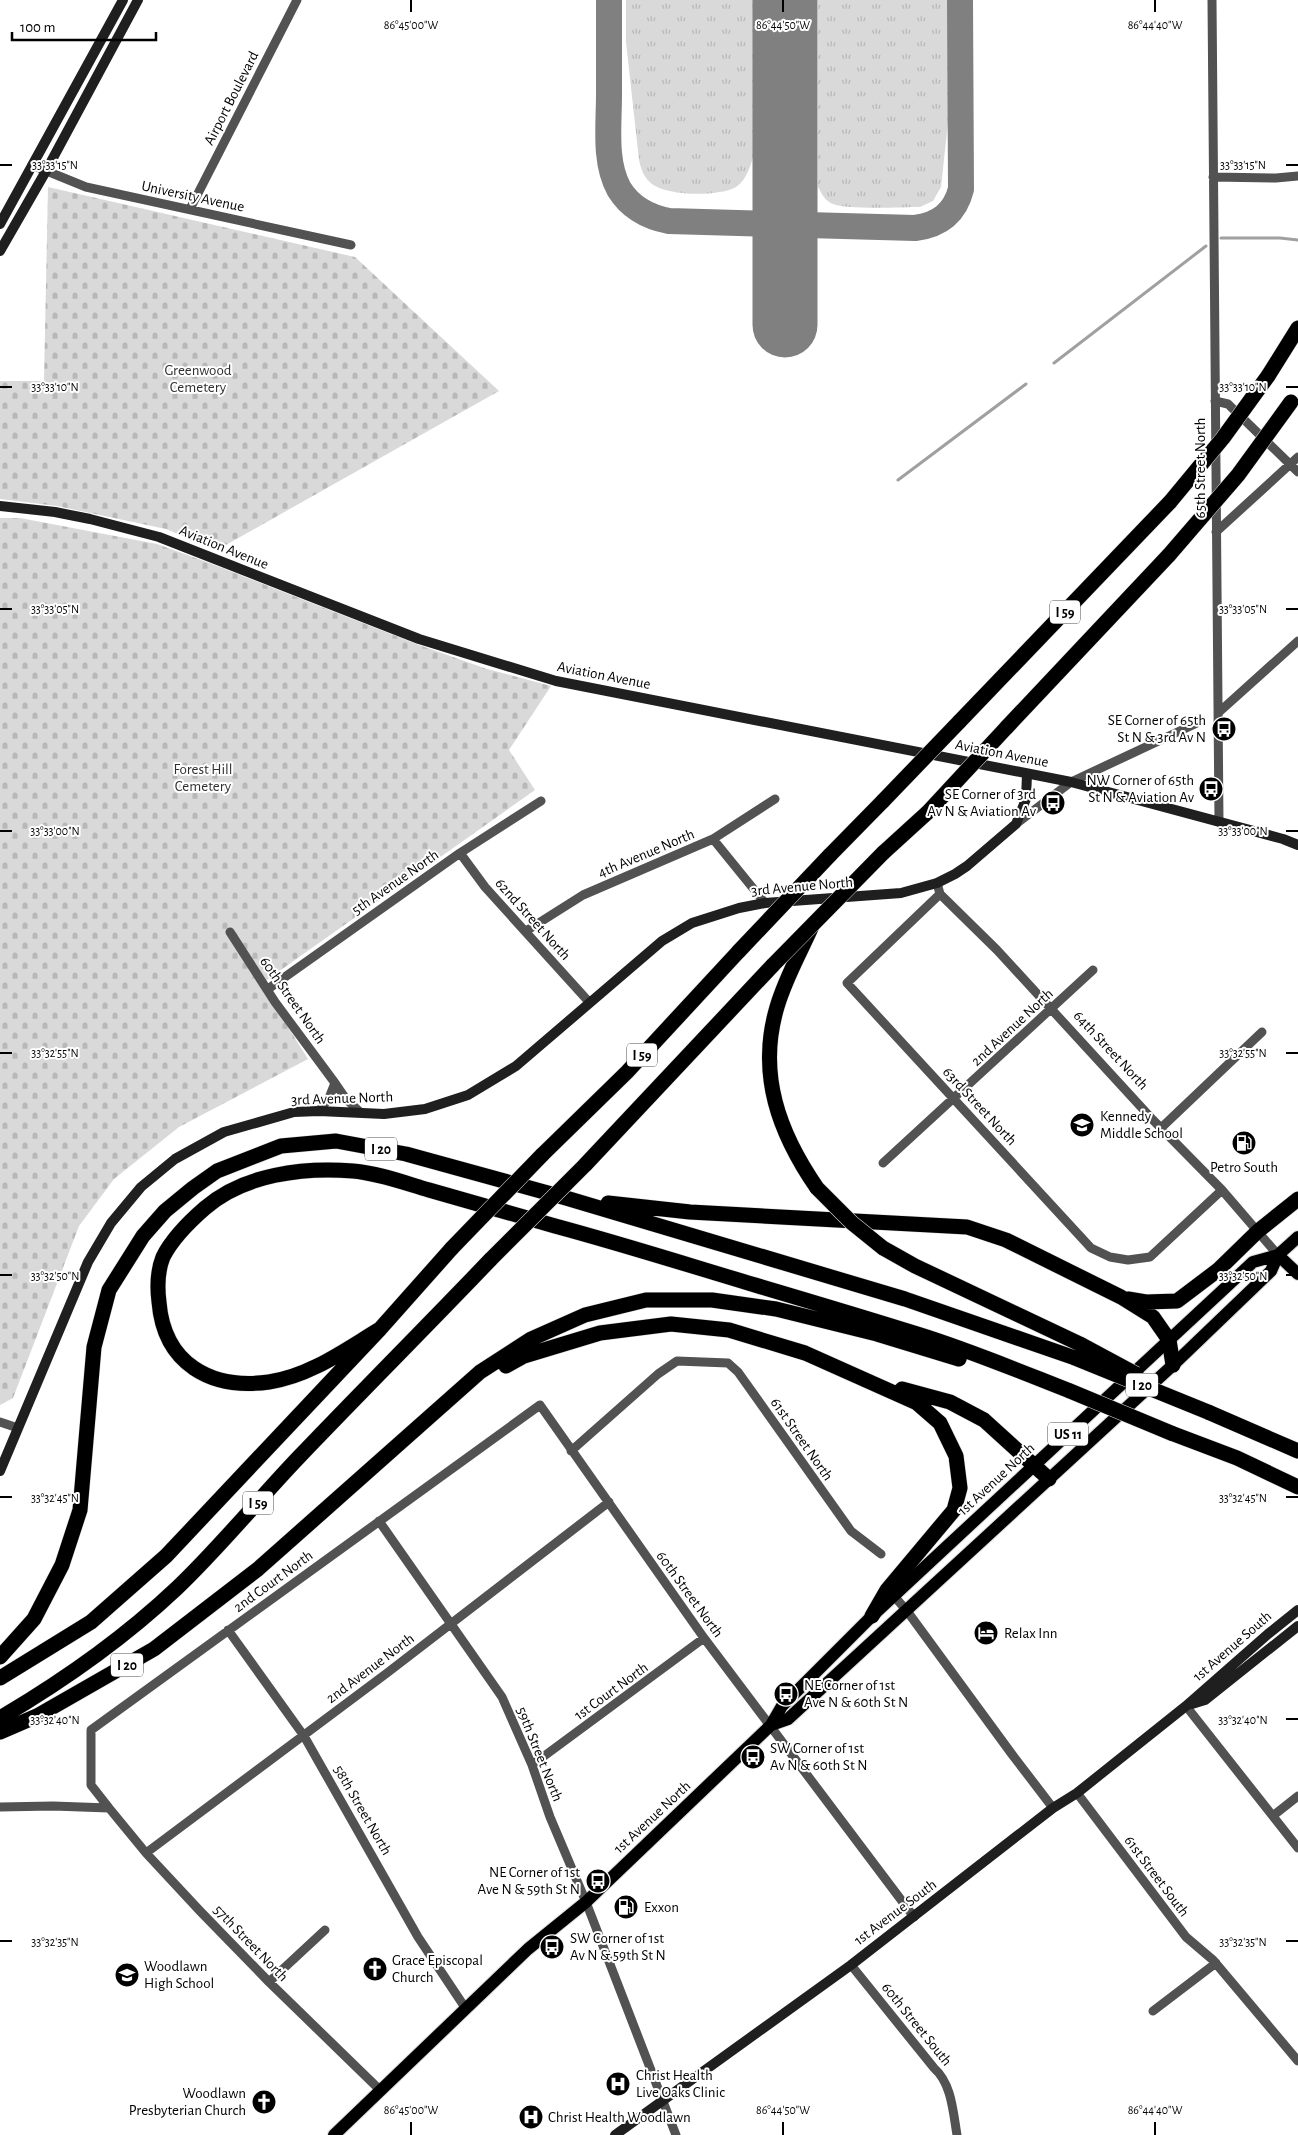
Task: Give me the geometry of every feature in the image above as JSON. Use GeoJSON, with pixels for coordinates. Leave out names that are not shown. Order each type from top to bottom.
{"type":"FeatureCollection","features":[{"type":"Feature","properties":{"kind":"highway","name":"I 59"},"geometry":{"type":"LineString","coordinates":[[0,1678],[91,1622],[166,1556],[380,1329],[452,1248],[542,1155],[627,1072],[830,855],[1170,502],[1223,438],[1268,376],[1298,328]]}},
{"type":"Feature","properties":{"kind":"highway","name":"I 59"},"geometry":{"type":"LineString","coordinates":[[0,1718],[87,1663],[139,1623],[178,1588],[235,1529],[303,1453],[585,1165],[814,922],[928,812],[1169,555],[1238,475],[1294,397]]}},
{"type":"Feature","properties":{"kind":"highway"},"geometry":{"type":"LineString","coordinates":[[814,922],[780,996],[774,1019],[770,1054],[776,1108],[797,1158],[817,1188],[852,1223],[883,1248],[915,1266],[1079,1352],[1208,1412],[1298,1451]]}},
{"type":"Feature","properties":{"kind":"highway","name":"I 20"},"geometry":{"type":"LineString","coordinates":[[0,1657],[34,1619],[62,1565],[80,1510],[94,1348],[108,1290],[143,1236],[165,1211],[217,1171],[281,1146],[336,1141],[406,1154],[566,1198],[1079,1352]]}},
{"type":"Feature","properties":{"kind":"highway"},"geometry":{"type":"LineString","coordinates":[[380,1329],[318,1366],[291,1376],[269,1382],[234,1383],[210,1378],[193,1369],[181,1359],[170,1343],[163,1326],[159,1306],[157,1277],[164,1257],[178,1236],[206,1207],[225,1194],[252,1180],[268,1177],[298,1173],[356,1171],[581,1233],[910,1332],[1029,1377]]}},
{"type":"Feature","properties":{"kind":"highway"},"geometry":{"type":"LineString","coordinates":[[566,1198],[690,1212],[967,1227],[1006,1240],[1121,1297],[1153,1317],[1169,1340],[1173,1365]]}},
{"type":"Feature","properties":{"kind":"highway"},"geometry":{"type":"LineString","coordinates":[[1121,1297],[1146,1302],[1177,1301],[1218,1270],[1258,1231],[1298,1199]]}},
{"type":"Feature","properties":{"kind":"highway","name":"I 20"},"geometry":{"type":"LineString","coordinates":[[0,1732],[37,1716],[154,1649],[258,1569],[480,1372],[531,1339],[585,1314],[646,1300],[712,1300],[776,1309],[877,1334],[1029,1377],[1070,1391],[1237,1458],[1298,1487]]}},
{"type":"Feature","properties":{"kind":"highway"},"geometry":{"type":"LineString","coordinates":[[447,1402],[524,1356],[600,1333],[671,1324],[729,1330],[805,1353],[917,1403],[940,1423],[956,1456],[960,1488],[954,1510],[887,1590],[872,1616]]}},
{"type":"Feature","properties":{"kind":"highway"},"geometry":{"type":"LineString","coordinates":[[878,1385],[912,1391],[950,1402],[984,1420],[1049,1479]]}},
{"type":"Feature","properties":{"kind":"main road","name":"1st Avenue North"},"geometry":{"type":"LineString","coordinates":[[771,1725],[788,1719],[1173,1365],[1271,1271],[1278,1255],[1298,1237]]}},
{"type":"Feature","properties":{"kind":"main road","name":"1st Avenue North"},"geometry":{"type":"LineString","coordinates":[[334,2135],[528,1949],[586,1902],[771,1725],[782,1706],[872,1616],[1253,1262],[1278,1255]]}},
{"type":"Feature","properties":{"kind":"main road","name":"64th Street North"},"geometry":{"type":"LineString","coordinates":[[1278,1255],[1298,1274]]}},
{"type":"Feature","properties":{"kind":"street"},"geometry":{"type":"LineString","coordinates":[[0,224],[123,0]]}},
{"type":"Feature","properties":{"kind":"street"},"geometry":{"type":"LineString","coordinates":[[0,251],[46,171],[138,0]]}},
{"type":"Feature","properties":{"kind":"street","name":"Airport Boulevard"},"geometry":{"type":"LineString","coordinates":[[190,209],[297,0]]}},
{"type":"Feature","properties":{"kind":"street","name":"65th Street North"},"geometry":{"type":"LineString","coordinates":[[1212,0],[1219,822]]}},
{"type":"Feature","properties":{"kind":"street","name":"University Avenue"},"geometry":{"type":"LineString","coordinates":[[32,165],[86,186],[351,245]]}},
{"type":"Feature","properties":{"kind":"street"},"geometry":{"type":"LineString","coordinates":[[1213,177],[1276,178],[1298,176]]}},
{"type":"Feature","properties":{"kind":"street"},"geometry":{"type":"LineString","coordinates":[[1215,401],[1228,404],[1298,472]]}},
{"type":"Feature","properties":{"kind":"street"},"geometry":{"type":"LineString","coordinates":[[1216,532],[1298,457]]}},
{"type":"Feature","properties":{"kind":"street","name":"Aviation Avenue"},"geometry":{"type":"LineString","coordinates":[[0,506],[81,517],[159,537],[419,639],[556,681],[1071,782],[1219,822]]}},
{"type":"Feature","properties":{"kind":"street"},"geometry":{"type":"LineString","coordinates":[[1218,713],[1298,641]]}},
{"type":"Feature","properties":{"kind":"street","name":"3rd Avenue North"},"geometry":{"type":"LineString","coordinates":[[0,1471],[88,1262],[111,1223],[141,1187],[175,1159],[224,1132],[294,1112],[319,1111],[384,1114],[425,1109],[468,1095],[516,1066],[662,940],[692,924],[739,908],[765,903],[901,893],[936,883],[967,866],[1016,824],[1071,782],[1199,722]]}},
{"type":"Feature","properties":{"kind":"street","name":"3rd Avenue North"},"geometry":{"type":"LineString","coordinates":[[1016,824],[1026,799],[1027,774]]}},
{"type":"Feature","properties":{"kind":"street","name":"4th Avenue North"},"geometry":{"type":"LineString","coordinates":[[526,931],[583,895],[714,839],[775,799]]}},
{"type":"Feature","properties":{"kind":"street","name":"5th Avenue North"},"geometry":{"type":"LineString","coordinates":[[268,989],[460,853],[541,801]]}},
{"type":"Feature","properties":{"kind":"street"},"geometry":{"type":"LineString","coordinates":[[1219,822],[1298,845]]}},
{"type":"Feature","properties":{"kind":"street"},"geometry":{"type":"LineString","coordinates":[[714,839],[765,903]]}},
{"type":"Feature","properties":{"kind":"street","name":"62nd Street North"},"geometry":{"type":"LineString","coordinates":[[460,853],[485,888],[589,1002]]}},
{"type":"Feature","properties":{"kind":"street"},"geometry":{"type":"LineString","coordinates":[[936,883],[940,894]]}},
{"type":"Feature","properties":{"kind":"street","name":"63rd Street North"},"geometry":{"type":"LineString","coordinates":[[940,894],[847,983],[1091,1248],[1110,1257],[1128,1260],[1150,1257],[1222,1190]]}},
{"type":"Feature","properties":{"kind":"street","name":"64th Street North"},"geometry":{"type":"LineString","coordinates":[[940,894],[997,950],[1161,1128],[1222,1190],[1278,1255]]}},
{"type":"Feature","properties":{"kind":"street","name":"60th Street North"},"geometry":{"type":"LineString","coordinates":[[230,932],[275,1002],[346,1100],[360,1112]]}},
{"type":"Feature","properties":{"kind":"street","name":"2nd Avenue North"},"geometry":{"type":"LineString","coordinates":[[884,1163],[1093,970]]}},
{"type":"Feature","properties":{"kind":"street"},"geometry":{"type":"LineString","coordinates":[[1161,1128],[1262,1032]]}},
{"type":"Feature","properties":{"kind":"street"},"geometry":{"type":"LineString","coordinates":[[319,1111],[329,1098],[335,1083]]}},
{"type":"Feature","properties":{"kind":"street","name":"61st Street North"},"geometry":{"type":"LineString","coordinates":[[571,1451],[658,1374],[677,1361],[728,1363],[738,1372],[851,1531],[881,1554]]}},
{"type":"Feature","properties":{"kind":"street","name":"60th Street North"},"geometry":{"type":"LineString","coordinates":[[540,1405],[704,1638],[914,1917]]}},
{"type":"Feature","properties":{"kind":"street","name":"2nd Court North"},"geometry":{"type":"LineString","coordinates":[[109,1808],[91,1784],[91,1730],[540,1405]]}},
{"type":"Feature","properties":{"kind":"street"},"geometry":{"type":"LineString","coordinates":[[0,1422],[18,1428]]}},
{"type":"Feature","properties":{"kind":"street","name":"2nd Avenue North"},"geometry":{"type":"LineString","coordinates":[[146,1853],[304,1736],[609,1502]]}},
{"type":"Feature","properties":{"kind":"street","name":"59th Street North"},"geometry":{"type":"LineString","coordinates":[[379,1521],[502,1697],[532,1765],[550,1817],[586,1902],[676,2135]]}},
{"type":"Feature","properties":{"kind":"street"},"geometry":{"type":"LineString","coordinates":[[894,1596],[1053,1808]]}},
{"type":"Feature","properties":{"kind":"street","name":"1st Avenue South"},"geometry":{"type":"LineString","coordinates":[[615,2135],[851,1965],[1053,1808],[1077,1793],[1186,1706],[1298,1610]]}},
{"type":"Feature","properties":{"kind":"street","name":"1st Avenue South"},"geometry":{"type":"LineString","coordinates":[[1186,1706],[1205,1700],[1298,1626]]}},
{"type":"Feature","properties":{"kind":"street","name":"58th Street North"},"geometry":{"type":"LineString","coordinates":[[228,1630],[304,1736],[418,1937],[466,2009]]}},
{"type":"Feature","properties":{"kind":"street","name":"1st Court North"},"geometry":{"type":"LineString","coordinates":[[532,1765],[704,1638]]}},
{"type":"Feature","properties":{"kind":"street"},"geometry":{"type":"LineString","coordinates":[[1186,1706],[1274,1815],[1298,1848]]}},
{"type":"Feature","properties":{"kind":"street","name":"61st Street South"},"geometry":{"type":"LineString","coordinates":[[1077,1793],[1186,1937],[1216,1964],[1298,2061]]}},
{"type":"Feature","properties":{"kind":"street"},"geometry":{"type":"LineString","coordinates":[[1274,1815],[1298,1796]]}},
{"type":"Feature","properties":{"kind":"street"},"geometry":{"type":"LineString","coordinates":[[0,1807],[109,1808]]}},
{"type":"Feature","properties":{"kind":"street","name":"57th Street North"},"geometry":{"type":"LineString","coordinates":[[109,1808],[146,1853],[269,1982],[380,2091]]}},
{"type":"Feature","properties":{"kind":"street"},"geometry":{"type":"LineString","coordinates":[[269,1982],[325,1930]]}},
{"type":"Feature","properties":{"kind":"street"},"geometry":{"type":"LineString","coordinates":[[1153,2011],[1216,1964]]}},
{"type":"Feature","properties":{"kind":"street","name":"60th Street South"},"geometry":{"type":"LineString","coordinates":[[851,1965],[934,2068],[942,2075],[947,2086],[958,2135]]}},
{"type":"Feature","properties":{"kind":"green space"},"geometry":{"type":"Polygon","coordinates":[[[626,0],[753,0],[753,157],[745,177],[736,187],[706,194],[681,193],[659,188],[649,182],[645,176],[639,160],[626,42],[626,0]]]}},
{"type":"Feature","properties":{"kind":"green space"},"geometry":{"type":"Polygon","coordinates":[[[818,0],[950,0],[950,104],[941,187],[933,201],[920,207],[875,208],[840,206],[830,203],[818,187],[818,0]]]}},
{"type":"Feature","properties":{"kind":"green space","name":"Greenwood Cemetery"},"geometry":{"type":"Polygon","coordinates":[[[48,187],[355,257],[499,391],[217,550],[166,529],[57,506],[0,499],[0,381],[44,381],[48,187]]]}},
{"type":"Feature","properties":{"kind":"green space","name":"Forest Hill Cemetery"},"geometry":{"type":"Polygon","coordinates":[[[0,518],[20,518],[157,544],[419,645],[487,669],[551,686],[509,750],[535,790],[261,984],[308,1059],[179,1127],[114,1179],[79,1226],[13,1398],[0,1405],[0,518]]]}},
{"type":"Feature","properties":{"kind":"waterway"},"geometry":{"type":"LineString","coordinates":[[1221,238],[1280,238],[1298,240]]}},
{"type":"Feature","properties":{"kind":"waterway"},"geometry":{"type":"LineString","coordinates":[[1054,363],[1206,246]]}},
{"type":"Feature","properties":{"kind":"waterway"},"geometry":{"type":"LineString","coordinates":[[898,480],[1026,384]]}},
{"type":"Feature","properties":{"kind":"taxiway"},"geometry":{"type":"LineString","coordinates":[[609,0],[609,155],[614,178],[619,189],[634,206],[647,214],[669,221],[915,228],[939,221],[945,216],[955,205],[961,189],[960,0]]}},
{"type":"Feature","properties":{"kind":"runway"},"geometry":{"type":"LineString","coordinates":[[785,0],[785,325]]}},
{"type":"Feature","properties":{"kind":"place","name":"SE Corner of 65th St N & 3rd Av N"},"geometry":{"type":"Point","coordinates":[1224,729]}},
{"type":"Feature","properties":{"kind":"place","name":"NW Corner of 65th St N & Aviation Av"},"geometry":{"type":"Point","coordinates":[1211,789]}},
{"type":"Feature","properties":{"kind":"place","name":"SE Corner of 3rd Av N & Aviation Av"},"geometry":{"type":"Point","coordinates":[1053,803]}},
{"type":"Feature","properties":{"kind":"place","name":"Kennedy Middle School"},"geometry":{"type":"Point","coordinates":[1082,1125]}},
{"type":"Feature","properties":{"kind":"place","name":"Petro South"},"geometry":{"type":"Point","coordinates":[1244,1143]}},
{"type":"Feature","properties":{"kind":"place","name":"Relax Inn"},"geometry":{"type":"Point","coordinates":[986,1633]}},
{"type":"Feature","properties":{"kind":"place","name":"NE Corner of 1st Ave N & 60th St N"},"geometry":{"type":"Point","coordinates":[786,1694]}},
{"type":"Feature","properties":{"kind":"place","name":"SW Corner of 1st Av N & 60th St N"},"geometry":{"type":"Point","coordinates":[753,1757]}},
{"type":"Feature","properties":{"kind":"place","name":"NE Corner of 1st Ave N & 59th St N"},"geometry":{"type":"Point","coordinates":[598,1881]}},
{"type":"Feature","properties":{"kind":"place","name":"Exxon"},"geometry":{"type":"Point","coordinates":[626,1907]}},
{"type":"Feature","properties":{"kind":"place","name":"SW Corner of 1st Av N & 59th St N"},"geometry":{"type":"Point","coordinates":[552,1947]}},
{"type":"Feature","properties":{"kind":"place","name":"Grace Episcopal Church"},"geometry":{"type":"Point","coordinates":[375,1969]}},
{"type":"Feature","properties":{"kind":"place","name":"Woodlawn High School"},"geometry":{"type":"Point","coordinates":[127,1975]}},
{"type":"Feature","properties":{"kind":"place","name":"Christ Health Live Oaks Clinic"},"geometry":{"type":"Point","coordinates":[618,2084]}},
{"type":"Feature","properties":{"kind":"place","name":"Woodlawn Presbyterian Church"},"geometry":{"type":"Point","coordinates":[264,2102]}},
{"type":"Feature","properties":{"kind":"place","name":"Christ Health Woodlawn"},"geometry":{"type":"Point","coordinates":[531,2117]}}]}
